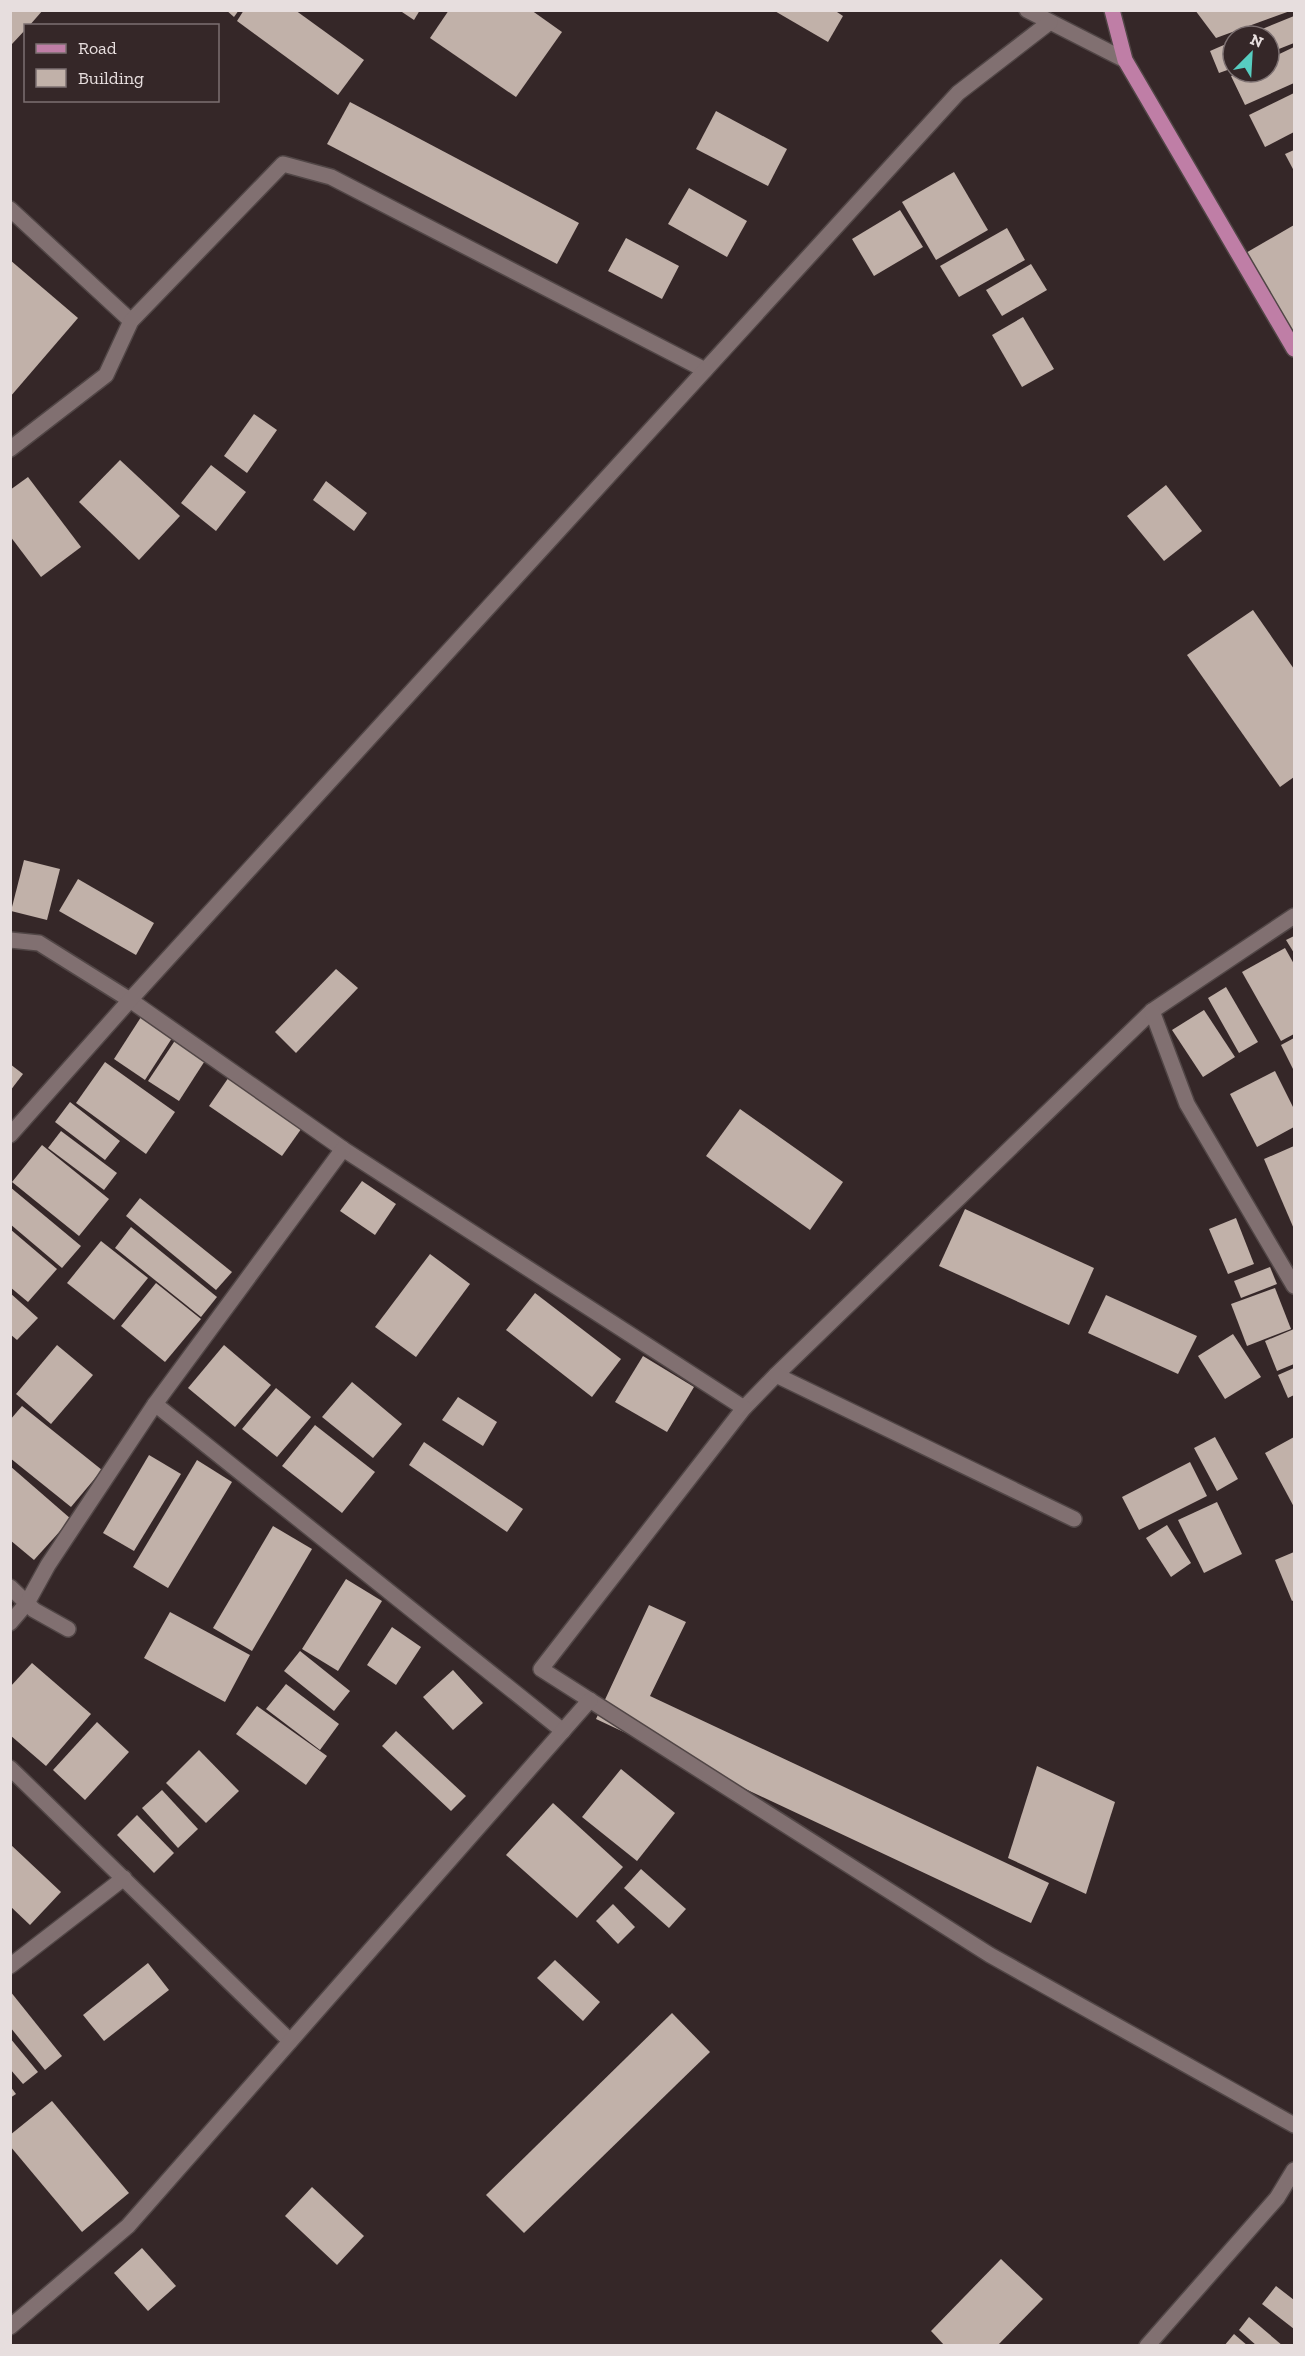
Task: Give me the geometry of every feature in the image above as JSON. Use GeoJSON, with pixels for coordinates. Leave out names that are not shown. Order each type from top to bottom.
{"type":"FeatureCollection","features":[{"type":"Feature","properties":{"kind":"main road"},"geometry":{"type":"LineString","coordinates":[[1112,10],[1125,60],[1294,349]]}},
{"type":"Feature","properties":{"kind":"street"},"geometry":{"type":"LineString","coordinates":[[1027,10],[1125,60]]}},
{"type":"Feature","properties":{"kind":"street"},"geometry":{"type":"LineString","coordinates":[[10,1135],[130,1000],[958,93],[1050,22]]}},
{"type":"Feature","properties":{"kind":"street"},"geometry":{"type":"LineString","coordinates":[[10,449],[106,375],[131,321],[283,164],[331,177],[705,370]]}},
{"type":"Feature","properties":{"kind":"street"},"geometry":{"type":"LineString","coordinates":[[10,209],[131,321]]}},
{"type":"Feature","properties":{"kind":"street"},"geometry":{"type":"LineString","coordinates":[[1294,916],[1152,1011],[776,1375],[744,1408],[541,1669],[990,1955],[1294,2125]]}},
{"type":"Feature","properties":{"kind":"street"},"geometry":{"type":"LineString","coordinates":[[10,940],[39,943],[130,1000],[343,1149],[744,1408]]}},
{"type":"Feature","properties":{"kind":"street"},"geometry":{"type":"LineString","coordinates":[[1152,1011],[1187,1104],[1294,1286]]}},
{"type":"Feature","properties":{"kind":"street"},"geometry":{"type":"LineString","coordinates":[[10,1623],[27,1603],[48,1565],[155,1404],[343,1149]]}},
{"type":"Feature","properties":{"kind":"street"},"geometry":{"type":"LineString","coordinates":[[776,1375],[1074,1519]]}},
{"type":"Feature","properties":{"kind":"street"},"geometry":{"type":"LineString","coordinates":[[155,1404],[563,1731]]}},
{"type":"Feature","properties":{"kind":"street"},"geometry":{"type":"LineString","coordinates":[[10,1587],[34,1610],[68,1629]]}},
{"type":"Feature","properties":{"kind":"street"},"geometry":{"type":"LineString","coordinates":[[10,2327],[128,2226],[590,1700]]}},
{"type":"Feature","properties":{"kind":"street"},"geometry":{"type":"LineString","coordinates":[[10,1768],[290,2041]]}},
{"type":"Feature","properties":{"kind":"street"},"geometry":{"type":"LineString","coordinates":[[10,1966],[124,1878]]}},
{"type":"Feature","properties":{"kind":"street"},"geometry":{"type":"LineString","coordinates":[[1147,2346],[1277,2198],[1294,2170]]}},
{"type":"Feature","properties":{"kind":"building"},"geometry":{"type":"Polygon","coordinates":[[[10,10],[43,10],[31,24],[24,24],[24,31],[12,44],[10,10]]]}},
{"type":"Feature","properties":{"kind":"building"},"geometry":{"type":"Polygon","coordinates":[[[226,10],[239,10],[234,17],[226,10]]]}},
{"type":"Feature","properties":{"kind":"building"},"geometry":{"type":"Polygon","coordinates":[[[244,10],[295,10],[364,60],[338,95],[237,21],[244,10]]]}},
{"type":"Feature","properties":{"kind":"building"},"geometry":{"type":"Polygon","coordinates":[[[399,10],[420,10],[414,20],[399,10]]]}},
{"type":"Feature","properties":{"kind":"building"},"geometry":{"type":"Polygon","coordinates":[[[449,10],[531,10],[562,32],[516,97],[430,38],[449,10]]]}},
{"type":"Feature","properties":{"kind":"building"},"geometry":{"type":"Polygon","coordinates":[[[773,10],[834,10],[843,16],[828,42],[773,10]]]}},
{"type":"Feature","properties":{"kind":"building"},"geometry":{"type":"Polygon","coordinates":[[[1195,10],[1290,10],[1254,24],[1221,24],[1221,36],[1216,38],[1195,10]]]}},
{"type":"Feature","properties":{"kind":"building"},"geometry":{"type":"Polygon","coordinates":[[[1294,16],[1294,43],[1281,48],[1281,24],[1274,24],[1294,16]]]}},
{"type":"Feature","properties":{"kind":"building"},"geometry":{"type":"Polygon","coordinates":[[[1221,46],[1221,72],[1219,73],[1210,51],[1221,46]]]}},
{"type":"Feature","properties":{"kind":"building"},"geometry":{"type":"Polygon","coordinates":[[[1294,47],[1294,83],[1245,105],[1235,84],[1281,84],[1281,53],[1294,47]]]}},
{"type":"Feature","properties":{"kind":"building"},"geometry":{"type":"Polygon","coordinates":[[[1294,93],[1294,132],[1265,147],[1249,115],[1294,93]]]}},
{"type":"Feature","properties":{"kind":"building"},"geometry":{"type":"Polygon","coordinates":[[[350,102],[579,223],[557,264],[327,144],[350,102]]]}},
{"type":"Feature","properties":{"kind":"building"},"geometry":{"type":"Polygon","coordinates":[[[716,111],[787,149],[768,186],[696,149],[716,111]]]}},
{"type":"Feature","properties":{"kind":"building"},"geometry":{"type":"Polygon","coordinates":[[[1294,150],[1294,171],[1285,154],[1294,150]]]}},
{"type":"Feature","properties":{"kind":"building"},"geometry":{"type":"Polygon","coordinates":[[[954,172],[988,230],[936,260],[902,202],[954,172]]]}},
{"type":"Feature","properties":{"kind":"building"},"geometry":{"type":"Polygon","coordinates":[[[689,188],[747,221],[727,257],[668,224],[689,188]]]}},
{"type":"Feature","properties":{"kind":"building"},"geometry":{"type":"Polygon","coordinates":[[[900,210],[923,247],[874,276],[852,239],[900,210]]]}},
{"type":"Feature","properties":{"kind":"building"},"geometry":{"type":"Polygon","coordinates":[[[1294,225],[1294,341],[1244,254],[1294,225]]]}},
{"type":"Feature","properties":{"kind":"building"},"geometry":{"type":"Polygon","coordinates":[[[1007,228],[1025,260],[959,297],[940,266],[1007,228]]]}},
{"type":"Feature","properties":{"kind":"building"},"geometry":{"type":"Polygon","coordinates":[[[626,238],[679,266],[662,299],[608,271],[626,238]]]}},
{"type":"Feature","properties":{"kind":"building"},"geometry":{"type":"Polygon","coordinates":[[[10,260],[78,318],[10,397],[10,260]]]}},
{"type":"Feature","properties":{"kind":"building"},"geometry":{"type":"Polygon","coordinates":[[[1031,264],[1047,290],[1002,316],[986,290],[1031,264]]]}},
{"type":"Feature","properties":{"kind":"building"},"geometry":{"type":"Polygon","coordinates":[[[1023,317],[1054,369],[1022,387],[992,335],[1023,317]]]}},
{"type":"Feature","properties":{"kind":"building"},"geometry":{"type":"Polygon","coordinates":[[[254,414],[277,430],[247,473],[224,456],[254,414]]]}},
{"type":"Feature","properties":{"kind":"building"},"geometry":{"type":"Polygon","coordinates":[[[120,460],[180,516],[139,560],[79,502],[120,460]]]}},
{"type":"Feature","properties":{"kind":"building"},"geometry":{"type":"Polygon","coordinates":[[[211,465],[246,492],[216,531],[181,503],[211,465]]]}},
{"type":"Feature","properties":{"kind":"building"},"geometry":{"type":"Polygon","coordinates":[[[28,477],[81,547],[41,577],[10,536],[10,490],[28,477]]]}},
{"type":"Feature","properties":{"kind":"building"},"geometry":{"type":"Polygon","coordinates":[[[326,481],[367,513],[354,531],[313,500],[326,481]]]}},
{"type":"Feature","properties":{"kind":"building"},"geometry":{"type":"Polygon","coordinates":[[[1166,485],[1202,531],[1164,561],[1127,516],[1166,485]]]}},
{"type":"Feature","properties":{"kind":"building"},"geometry":{"type":"Polygon","coordinates":[[[1253,610],[1294,669],[1294,777],[1280,787],[1187,655],[1253,610]]]}},
{"type":"Feature","properties":{"kind":"building"},"geometry":{"type":"Polygon","coordinates":[[[24,860],[60,869],[47,920],[11,911],[24,860]]]}},
{"type":"Feature","properties":{"kind":"building"},"geometry":{"type":"Polygon","coordinates":[[[78,879],[154,923],[136,955],[59,911],[78,879]]]}},
{"type":"Feature","properties":{"kind":"building"},"geometry":{"type":"Polygon","coordinates":[[[1294,936],[1294,953],[1286,940],[1294,936]]]}},
{"type":"Feature","properties":{"kind":"building"},"geometry":{"type":"Polygon","coordinates":[[[1285,948],[1294,964],[1294,1034],[1281,1041],[1242,972],[1285,948]]]}},
{"type":"Feature","properties":{"kind":"building"},"geometry":{"type":"Polygon","coordinates":[[[336,969],[358,988],[296,1053],[275,1032],[336,969]]]}},
{"type":"Feature","properties":{"kind":"building"},"geometry":{"type":"Polygon","coordinates":[[[1226,987],[1258,1042],[1239,1053],[1208,998],[1226,987]]]}},
{"type":"Feature","properties":{"kind":"building"},"geometry":{"type":"Polygon","coordinates":[[[1204,1010],[1235,1057],[1203,1077],[1172,1030],[1204,1010]]]}},
{"type":"Feature","properties":{"kind":"building"},"geometry":{"type":"Polygon","coordinates":[[[143,1014],[174,1035],[145,1080],[114,1059],[143,1014]]]}},
{"type":"Feature","properties":{"kind":"building"},"geometry":{"type":"Polygon","coordinates":[[[178,1036],[208,1056],[179,1101],[148,1081],[178,1036]]]}},
{"type":"Feature","properties":{"kind":"building"},"geometry":{"type":"Polygon","coordinates":[[[1294,1038],[1294,1071],[1281,1045],[1294,1038]]]}},
{"type":"Feature","properties":{"kind":"building"},"geometry":{"type":"Polygon","coordinates":[[[105,1062],[175,1112],[146,1154],[76,1103],[105,1062]]]}},
{"type":"Feature","properties":{"kind":"building"},"geometry":{"type":"Polygon","coordinates":[[[10,1064],[23,1074],[10,1091],[10,1064]]]}},
{"type":"Feature","properties":{"kind":"building"},"geometry":{"type":"Polygon","coordinates":[[[1275,1071],[1294,1109],[1294,1127],[1257,1147],[1230,1094],[1275,1071]]]}},
{"type":"Feature","properties":{"kind":"building"},"geometry":{"type":"Polygon","coordinates":[[[231,1074],[304,1125],[282,1156],[209,1106],[231,1074]]]}},
{"type":"Feature","properties":{"kind":"building"},"geometry":{"type":"Polygon","coordinates":[[[70,1102],[120,1141],[105,1160],[55,1122],[70,1102]]]}},
{"type":"Feature","properties":{"kind":"building"},"geometry":{"type":"Polygon","coordinates":[[[740,1109],[843,1182],[810,1230],[706,1156],[740,1109]]]}},
{"type":"Feature","properties":{"kind":"building"},"geometry":{"type":"Polygon","coordinates":[[[61,1131],[117,1173],[104,1190],[48,1148],[61,1131]]]}},
{"type":"Feature","properties":{"kind":"building"},"geometry":{"type":"Polygon","coordinates":[[[42,1145],[109,1199],[79,1236],[12,1182],[42,1145]]]}},
{"type":"Feature","properties":{"kind":"building"},"geometry":{"type":"Polygon","coordinates":[[[1294,1146],[1294,1229],[1264,1159],[1294,1146]]]}},
{"type":"Feature","properties":{"kind":"building"},"geometry":{"type":"Polygon","coordinates":[[[362,1181],[396,1204],[375,1235],[340,1211],[362,1181]]]}},
{"type":"Feature","properties":{"kind":"building"},"geometry":{"type":"Polygon","coordinates":[[[10,1187],[81,1246],[62,1268],[10,1224],[10,1187]]]}},
{"type":"Feature","properties":{"kind":"building"},"geometry":{"type":"Polygon","coordinates":[[[140,1198],[232,1272],[216,1290],[126,1216],[140,1198]]]}},
{"type":"Feature","properties":{"kind":"building"},"geometry":{"type":"Polygon","coordinates":[[[965,1209],[1094,1268],[1069,1325],[939,1266],[965,1209]]]}},
{"type":"Feature","properties":{"kind":"building"},"geometry":{"type":"Polygon","coordinates":[[[1236,1218],[1254,1264],[1228,1274],[1209,1229],[1236,1218]]]}},
{"type":"Feature","properties":{"kind":"building"},"geometry":{"type":"Polygon","coordinates":[[[131,1227],[217,1297],[201,1317],[115,1248],[131,1227]]]}},
{"type":"Feature","properties":{"kind":"building"},"geometry":{"type":"Polygon","coordinates":[[[10,1229],[57,1269],[28,1302],[10,1287],[10,1229]]]}},
{"type":"Feature","properties":{"kind":"building"},"geometry":{"type":"Polygon","coordinates":[[[101,1241],[148,1278],[114,1320],[67,1283],[101,1241]]]}},
{"type":"Feature","properties":{"kind":"building"},"geometry":{"type":"Polygon","coordinates":[[[430,1254],[470,1284],[416,1357],[375,1327],[430,1254]]]}},
{"type":"Feature","properties":{"kind":"building"},"geometry":{"type":"Polygon","coordinates":[[[1270,1267],[1277,1284],[1241,1298],[1234,1281],[1270,1267]]]}},
{"type":"Feature","properties":{"kind":"building"},"geometry":{"type":"Polygon","coordinates":[[[156,1283],[201,1319],[165,1362],[121,1326],[156,1283]]]}},
{"type":"Feature","properties":{"kind":"building"},"geometry":{"type":"Polygon","coordinates":[[[1275,1288],[1291,1329],[1247,1346],[1231,1304],[1275,1288]]]}},
{"type":"Feature","properties":{"kind":"building"},"geometry":{"type":"Polygon","coordinates":[[[10,1293],[38,1318],[17,1340],[10,1334],[10,1293]]]}},
{"type":"Feature","properties":{"kind":"building"},"geometry":{"type":"Polygon","coordinates":[[[535,1293],[621,1359],[592,1397],[506,1330],[535,1293]]]}},
{"type":"Feature","properties":{"kind":"building"},"geometry":{"type":"Polygon","coordinates":[[[1106,1295],[1197,1336],[1178,1374],[1088,1333],[1106,1295]]]}},
{"type":"Feature","properties":{"kind":"building"},"geometry":{"type":"Polygon","coordinates":[[[1294,1329],[1294,1364],[1277,1371],[1265,1341],[1294,1329]]]}},
{"type":"Feature","properties":{"kind":"building"},"geometry":{"type":"Polygon","coordinates":[[[1233,1334],[1261,1377],[1225,1399],[1198,1356],[1233,1334]]]}},
{"type":"Feature","properties":{"kind":"building"},"geometry":{"type":"Polygon","coordinates":[[[57,1345],[93,1375],[51,1424],[16,1394],[57,1345]]]}},
{"type":"Feature","properties":{"kind":"building"},"geometry":{"type":"Polygon","coordinates":[[[224,1345],[271,1385],[235,1427],[188,1388],[224,1345]]]}},
{"type":"Feature","properties":{"kind":"building"},"geometry":{"type":"Polygon","coordinates":[[[643,1356],[694,1387],[667,1432],[615,1402],[643,1356]]]}},
{"type":"Feature","properties":{"kind":"building"},"geometry":{"type":"Polygon","coordinates":[[[1294,1368],[1294,1395],[1288,1398],[1278,1375],[1294,1368]]]}},
{"type":"Feature","properties":{"kind":"building"},"geometry":{"type":"Polygon","coordinates":[[[352,1382],[402,1424],[373,1458],[322,1417],[352,1382]]]}},
{"type":"Feature","properties":{"kind":"building"},"geometry":{"type":"Polygon","coordinates":[[[276,1388],[311,1417],[277,1457],[242,1429],[276,1388]]]}},
{"type":"Feature","properties":{"kind":"building"},"geometry":{"type":"Polygon","coordinates":[[[458,1397],[497,1422],[483,1446],[442,1420],[458,1397]]]}},
{"type":"Feature","properties":{"kind":"building"},"geometry":{"type":"Polygon","coordinates":[[[22,1406],[102,1470],[71,1507],[10,1458],[10,1420],[22,1406]]]}},
{"type":"Feature","properties":{"kind":"building"},"geometry":{"type":"Polygon","coordinates":[[[315,1425],[375,1472],[342,1513],[282,1466],[315,1425]]]}},
{"type":"Feature","properties":{"kind":"building"},"geometry":{"type":"Polygon","coordinates":[[[1215,1437],[1238,1479],[1217,1491],[1194,1448],[1215,1437]]]}},
{"type":"Feature","properties":{"kind":"building"},"geometry":{"type":"Polygon","coordinates":[[[1294,1437],[1294,1507],[1265,1453],[1294,1437]]]}},
{"type":"Feature","properties":{"kind":"building"},"geometry":{"type":"Polygon","coordinates":[[[424,1442],[523,1509],[507,1532],[409,1465],[424,1442]]]}},
{"type":"Feature","properties":{"kind":"building"},"geometry":{"type":"Polygon","coordinates":[[[149,1455],[181,1474],[134,1551],[103,1533],[149,1455]]]}},
{"type":"Feature","properties":{"kind":"building"},"geometry":{"type":"Polygon","coordinates":[[[197,1460],[232,1482],[168,1588],[133,1567],[197,1460]]]}},
{"type":"Feature","properties":{"kind":"building"},"geometry":{"type":"Polygon","coordinates":[[[1190,1462],[1207,1496],[1139,1530],[1122,1497],[1190,1462]]]}},
{"type":"Feature","properties":{"kind":"building"},"geometry":{"type":"Polygon","coordinates":[[[10,1466],[71,1519],[34,1560],[10,1540],[10,1466]]]}},
{"type":"Feature","properties":{"kind":"building"},"geometry":{"type":"Polygon","coordinates":[[[1217,1502],[1242,1554],[1204,1573],[1178,1520],[1217,1502]]]}},
{"type":"Feature","properties":{"kind":"building"},"geometry":{"type":"Polygon","coordinates":[[[1167,1525],[1191,1563],[1171,1577],[1146,1538],[1167,1525]]]}},
{"type":"Feature","properties":{"kind":"building"},"geometry":{"type":"Polygon","coordinates":[[[273,1526],[312,1549],[252,1651],[213,1628],[273,1526]]]}},
{"type":"Feature","properties":{"kind":"building"},"geometry":{"type":"Polygon","coordinates":[[[1294,1552],[1294,1600],[1292,1601],[1275,1560],[1294,1552]]]}},
{"type":"Feature","properties":{"kind":"building"},"geometry":{"type":"Polygon","coordinates":[[[346,1579],[382,1601],[338,1671],[302,1649],[346,1579]]]}},
{"type":"Feature","properties":{"kind":"building"},"geometry":{"type":"Polygon","coordinates":[[[649,1605],[686,1622],[650,1696],[1049,1883],[1031,1923],[596,1719],[649,1605]]]}},
{"type":"Feature","properties":{"kind":"building"},"geometry":{"type":"Polygon","coordinates":[[[170,1612],[250,1655],[225,1702],[144,1658],[170,1612]]]}},
{"type":"Feature","properties":{"kind":"building"},"geometry":{"type":"Polygon","coordinates":[[[392,1627],[421,1647],[396,1685],[367,1665],[392,1627]]]}},
{"type":"Feature","properties":{"kind":"building"},"geometry":{"type":"Polygon","coordinates":[[[300,1651],[350,1691],[334,1711],[284,1671],[300,1651]]]}},
{"type":"Feature","properties":{"kind":"building"},"geometry":{"type":"Polygon","coordinates":[[[32,1663],[91,1714],[46,1766],[10,1735],[10,1687],[32,1663]]]}},
{"type":"Feature","properties":{"kind":"building"},"geometry":{"type":"Polygon","coordinates":[[[453,1670],[483,1703],[453,1730],[423,1697],[453,1670]]]}},
{"type":"Feature","properties":{"kind":"building"},"geometry":{"type":"Polygon","coordinates":[[[286,1684],[339,1724],[320,1750],[266,1709],[286,1684]]]}},
{"type":"Feature","properties":{"kind":"building"},"geometry":{"type":"Polygon","coordinates":[[[257,1706],[327,1756],[306,1785],[236,1734],[257,1706]]]}},
{"type":"Feature","properties":{"kind":"building"},"geometry":{"type":"Polygon","coordinates":[[[97,1722],[129,1752],[85,1800],[53,1770],[97,1722]]]}},
{"type":"Feature","properties":{"kind":"building"},"geometry":{"type":"Polygon","coordinates":[[[396,1731],[466,1796],[451,1811],[382,1746],[396,1731]]]}},
{"type":"Feature","properties":{"kind":"building"},"geometry":{"type":"Polygon","coordinates":[[[199,1750],[239,1791],[206,1823],[166,1783],[199,1750]]]}},
{"type":"Feature","properties":{"kind":"building"},"geometry":{"type":"Polygon","coordinates":[[[1037,1766],[1115,1802],[1086,1894],[1008,1858],[1037,1766]]]}},
{"type":"Feature","properties":{"kind":"building"},"geometry":{"type":"Polygon","coordinates":[[[621,1769],[675,1813],[637,1861],[582,1817],[621,1769]]]}},
{"type":"Feature","properties":{"kind":"building"},"geometry":{"type":"Polygon","coordinates":[[[162,1790],[198,1829],[178,1848],[142,1808],[162,1790]]]}},
{"type":"Feature","properties":{"kind":"building"},"geometry":{"type":"Polygon","coordinates":[[[553,1803],[623,1867],[577,1918],[506,1855],[553,1803]]]}},
{"type":"Feature","properties":{"kind":"building"},"geometry":{"type":"Polygon","coordinates":[[[137,1815],[174,1853],[154,1873],[117,1835],[137,1815]]]}},
{"type":"Feature","properties":{"kind":"building"},"geometry":{"type":"Polygon","coordinates":[[[10,1844],[61,1892],[30,1925],[10,1906],[10,1844]]]}},
{"type":"Feature","properties":{"kind":"building"},"geometry":{"type":"Polygon","coordinates":[[[641,1869],[686,1909],[669,1928],[624,1888],[641,1869]]]}},
{"type":"Feature","properties":{"kind":"building"},"geometry":{"type":"Polygon","coordinates":[[[613,1904],[635,1927],[618,1944],[596,1921],[613,1904]]]}},
{"type":"Feature","properties":{"kind":"building"},"geometry":{"type":"Polygon","coordinates":[[[555,1960],[600,2002],[583,2021],[537,1978],[555,1960]]]}},
{"type":"Feature","properties":{"kind":"building"},"geometry":{"type":"Polygon","coordinates":[[[148,1963],[169,1990],[104,2041],[83,2015],[148,1963]]]}},
{"type":"Feature","properties":{"kind":"building"},"geometry":{"type":"Polygon","coordinates":[[[10,1991],[62,2056],[45,2070],[10,2027],[10,1991]]]}},
{"type":"Feature","properties":{"kind":"building"},"geometry":{"type":"Polygon","coordinates":[[[672,2013],[710,2052],[524,2233],[486,2195],[672,2013]]]}},
{"type":"Feature","properties":{"kind":"building"},"geometry":{"type":"Polygon","coordinates":[[[10,2038],[38,2072],[23,2084],[10,2069],[10,2038]]]}},
{"type":"Feature","properties":{"kind":"building"},"geometry":{"type":"Polygon","coordinates":[[[10,2086],[16,2094],[10,2098],[10,2086]]]}},
{"type":"Feature","properties":{"kind":"building"},"geometry":{"type":"Polygon","coordinates":[[[52,2101],[129,2193],[82,2232],[10,2146],[10,2135],[52,2101]]]}},
{"type":"Feature","properties":{"kind":"building"},"geometry":{"type":"Polygon","coordinates":[[[312,2187],[364,2236],[337,2265],[285,2216],[312,2187]]]}},
{"type":"Feature","properties":{"kind":"building"},"geometry":{"type":"Polygon","coordinates":[[[142,2248],[176,2286],[148,2311],[114,2273],[142,2248]]]}},
{"type":"Feature","properties":{"kind":"building"},"geometry":{"type":"Polygon","coordinates":[[[1001,2259],[1043,2299],[997,2346],[945,2346],[931,2331],[1001,2259]]]}},
{"type":"Feature","properties":{"kind":"building"},"geometry":{"type":"Polygon","coordinates":[[[1276,2286],[1294,2300],[1294,2329],[1262,2304],[1276,2286]]]}},
{"type":"Feature","properties":{"kind":"building"},"geometry":{"type":"Polygon","coordinates":[[[1249,2317],[1283,2346],[1257,2346],[1239,2330],[1249,2317]]]}},
{"type":"Feature","properties":{"kind":"building"},"geometry":{"type":"Polygon","coordinates":[[[1234,2334],[1248,2346],[1224,2346],[1234,2334]]]}}]}
